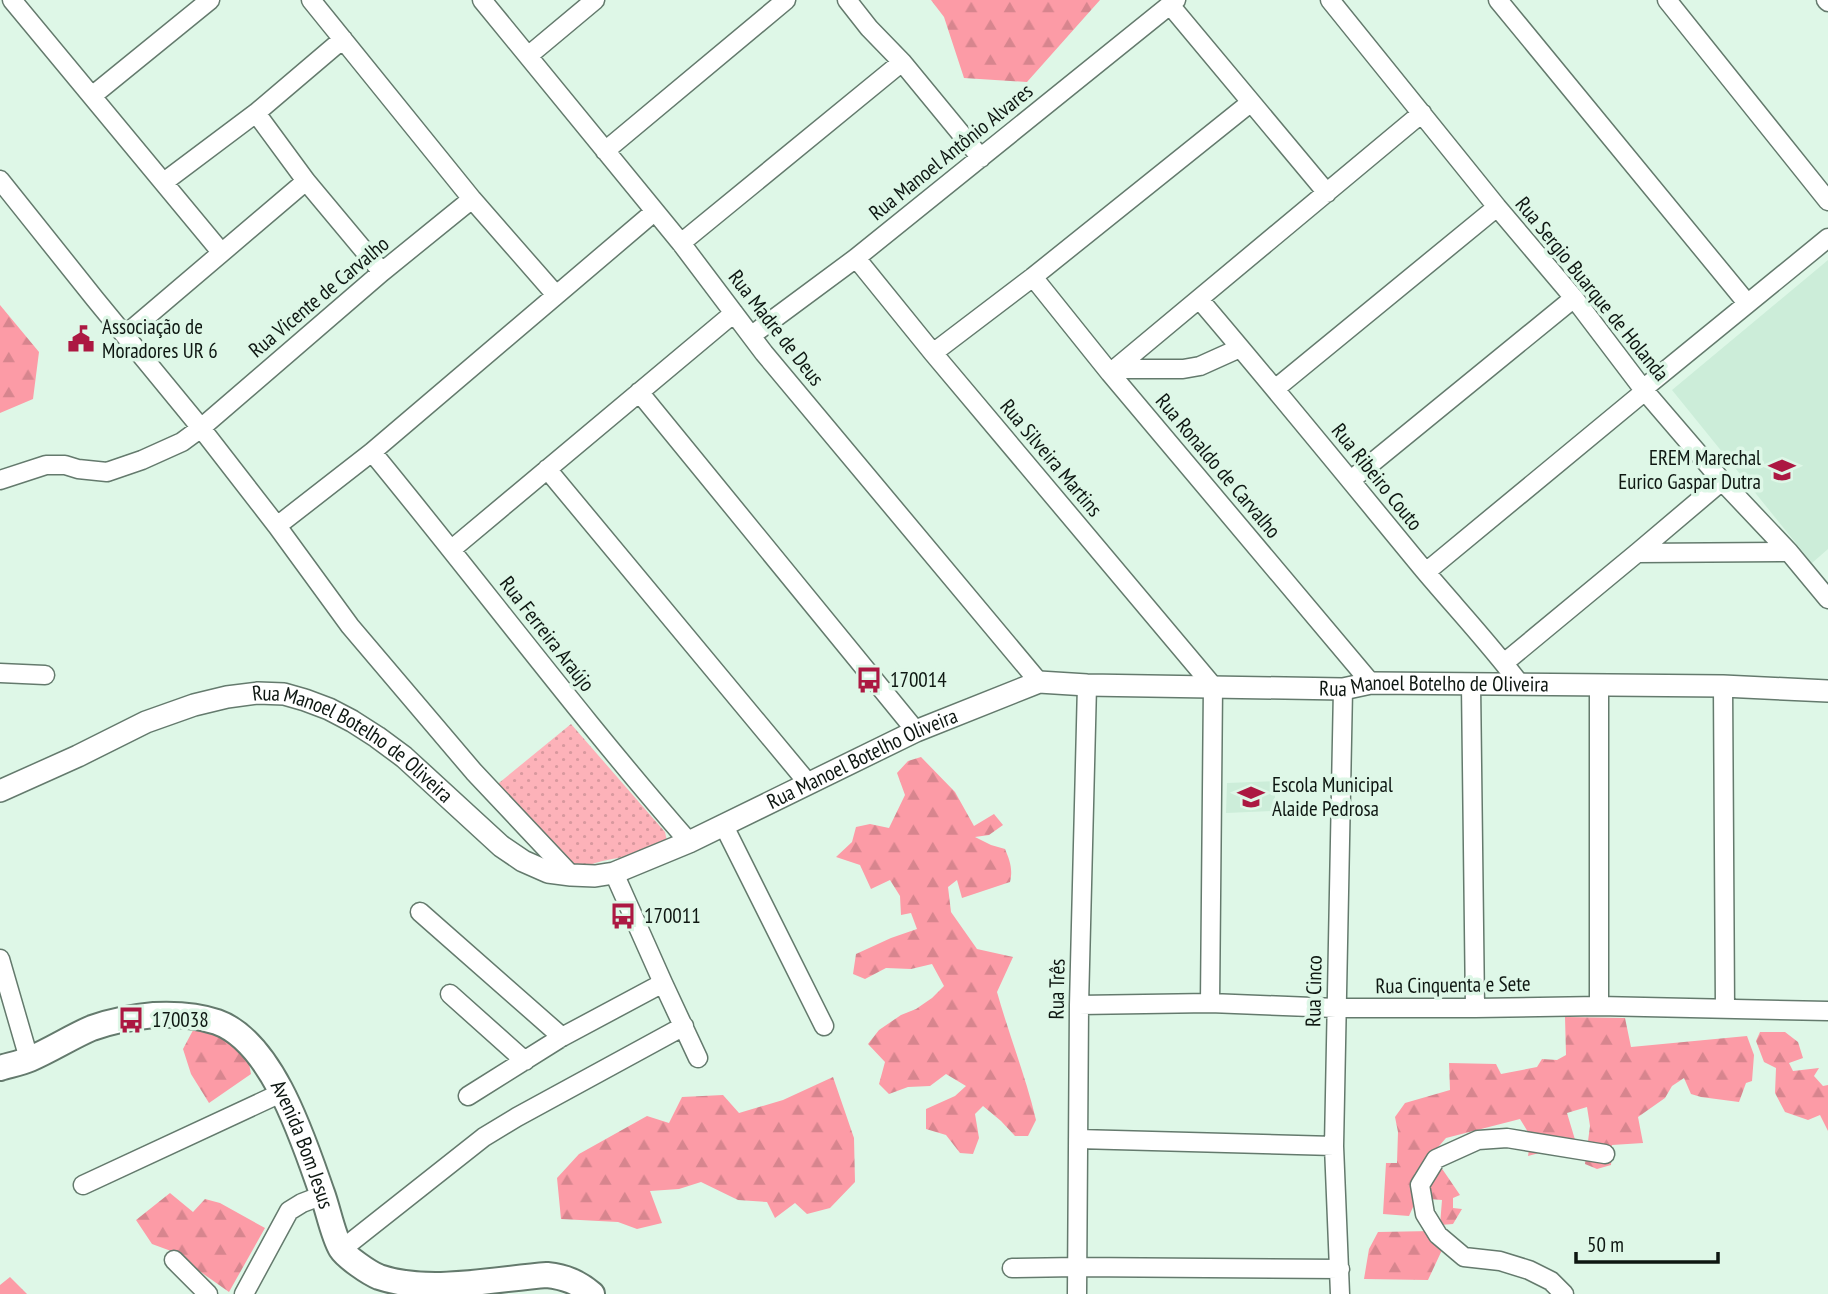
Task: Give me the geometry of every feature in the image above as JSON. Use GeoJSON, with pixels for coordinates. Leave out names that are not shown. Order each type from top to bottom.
{"type":"FeatureCollection","features":[{"type":"Feature","properties":{"kind":"main road","name":"Avenida Bom Jesus"},"geometry":{"type":"LineString","coordinates":[[0,1068],[29,1059],[93,1028],[129,1018],[193,1017],[218,1022],[234,1031],[260,1056],[283,1092],[341,1250]]}},
{"type":"Feature","properties":{"kind":"main road"},"geometry":{"type":"LineString","coordinates":[[341,1250],[376,1276],[404,1284],[467,1288],[547,1275],[564,1277],[583,1286],[592,1294]]}},
{"type":"Feature","properties":{"kind":"street"},"geometry":{"type":"LineString","coordinates":[[0,7],[10,0],[221,252]]}},
{"type":"Feature","properties":{"kind":"street"},"geometry":{"type":"LineString","coordinates":[[92,96],[211,0]]}},
{"type":"Feature","properties":{"kind":"street"},"geometry":{"type":"LineString","coordinates":[[311,0],[472,199],[555,295]]}},
{"type":"Feature","properties":{"kind":"street","name":"Rua Madre de Deus"},"geometry":{"type":"LineString","coordinates":[[482,0],[681,243],[764,352],[1039,682]]}},
{"type":"Feature","properties":{"kind":"street"},"geometry":{"type":"LineString","coordinates":[[528,56],[595,0]]}},
{"type":"Feature","properties":{"kind":"street"},"geometry":{"type":"LineString","coordinates":[[605,151],[786,0]]}},
{"type":"Feature","properties":{"kind":"street"},"geometry":{"type":"LineString","coordinates":[[847,0],[981,158]]}},
{"type":"Feature","properties":{"kind":"street","name":"Rua Sergio Buarque de Holanda"},"geometry":{"type":"LineString","coordinates":[[1330,0],[1574,298],[1644,390],[1828,599]]}},
{"type":"Feature","properties":{"kind":"street"},"geometry":{"type":"LineString","coordinates":[[1497,0],[1747,303]]}},
{"type":"Feature","properties":{"kind":"street"},"geometry":{"type":"LineString","coordinates":[[1667,0],[1828,201]]}},
{"type":"Feature","properties":{"kind":"street"},"geometry":{"type":"LineString","coordinates":[[1173,3],[1250,103],[1327,193]]}},
{"type":"Feature","properties":{"kind":"street","name":"Rua Manoel Antônio Alvares"},"geometry":{"type":"LineString","coordinates":[[752,335],[856,258],[1173,3]]}},
{"type":"Feature","properties":{"kind":"street"},"geometry":{"type":"LineString","coordinates":[[164,182],[256,113],[343,39]]}},
{"type":"Feature","properties":{"kind":"street"},"geometry":{"type":"LineString","coordinates":[[681,243],[902,62]]}},
{"type":"Feature","properties":{"kind":"street"},"geometry":{"type":"LineString","coordinates":[[933,353],[1033,277],[1250,103]]}},
{"type":"Feature","properties":{"kind":"street"},"geometry":{"type":"LineString","coordinates":[[256,113],[306,181],[382,272]]}},
{"type":"Feature","properties":{"kind":"street"},"geometry":{"type":"LineString","coordinates":[[1112,371],[1422,113]]}},
{"type":"Feature","properties":{"kind":"street"},"geometry":{"type":"LineString","coordinates":[[0,180],[201,428],[359,636],[474,772],[571,876]]}},
{"type":"Feature","properties":{"kind":"street"},"geometry":{"type":"LineString","coordinates":[[125,335],[306,181]]}},
{"type":"Feature","properties":{"kind":"street","name":"Rua Vicente de Carvalho"},"geometry":{"type":"LineString","coordinates":[[0,480],[46,465],[65,465],[107,472],[181,442],[472,199]]}},
{"type":"Feature","properties":{"kind":"street"},"geometry":{"type":"LineString","coordinates":[[1275,389],[1497,207]]}},
{"type":"Feature","properties":{"kind":"street"},"geometry":{"type":"LineString","coordinates":[[277,526],[372,452],[654,212]]}},
{"type":"Feature","properties":{"kind":"street"},"geometry":{"type":"LineString","coordinates":[[1426,572],[1828,238]]}},
{"type":"Feature","properties":{"kind":"street","name":"Rua Silveira Martins"},"geometry":{"type":"LineString","coordinates":[[856,258],[1213,686]]}},
{"type":"Feature","properties":{"kind":"street","name":"Rua Ronaldo de Carvalho"},"geometry":{"type":"LineString","coordinates":[[1033,277],[1371,683]]}},
{"type":"Feature","properties":{"kind":"street"},"geometry":{"type":"LineString","coordinates":[[1351,480],[1574,298]]}},
{"type":"Feature","properties":{"kind":"street","name":"Rua Ribeiro Couto"},"geometry":{"type":"LineString","coordinates":[[1199,299],[1520,684]]}},
{"type":"Feature","properties":{"kind":"street"},"geometry":{"type":"LineString","coordinates":[[452,549],[734,313]]}},
{"type":"Feature","properties":{"kind":"street"},"geometry":{"type":"LineString","coordinates":[[1112,371],[1200,366],[1240,348]]}},
{"type":"Feature","properties":{"kind":"street"},"geometry":{"type":"LineString","coordinates":[[639,392],[916,731]]}},
{"type":"Feature","properties":{"kind":"street","name":"Rua Ferreira Araújo"},"geometry":{"type":"LineString","coordinates":[[372,452],[600,738],[689,842]]}},
{"type":"Feature","properties":{"kind":"street"},"geometry":{"type":"LineString","coordinates":[[547,469],[808,783]]}},
{"type":"Feature","properties":{"kind":"street"},"geometry":{"type":"LineString","coordinates":[[1504,663],[1722,481]]}},
{"type":"Feature","properties":{"kind":"street"},"geometry":{"type":"LineString","coordinates":[[1637,554],[1789,552]]}},
{"type":"Feature","properties":{"kind":"street"},"geometry":{"type":"LineString","coordinates":[[0,673],[45,675]]}},
{"type":"Feature","properties":{"kind":"street","name":"Rua Manoel Botelho de Oliveira"},"geometry":{"type":"LineString","coordinates":[[1039,682],[1343,689],[1371,683],[1723,686],[1828,691]]}},
{"type":"Feature","properties":{"kind":"street","name":"Rua Manoel Botelho Oliveira"},"geometry":{"type":"LineString","coordinates":[[689,842],[916,731],[1039,682]]}},
{"type":"Feature","properties":{"kind":"street"},"geometry":{"type":"LineString","coordinates":[[1471,684],[1475,1008]]}},
{"type":"Feature","properties":{"kind":"street","name":"Rua Três"},"geometry":{"type":"LineString","coordinates":[[1077,1294],[1079,1005],[1087,685]]}},
{"type":"Feature","properties":{"kind":"street"},"geometry":{"type":"LineString","coordinates":[[1599,1006],[1600,685]]}},
{"type":"Feature","properties":{"kind":"street"},"geometry":{"type":"LineString","coordinates":[[1210,1003],[1213,686]]}},
{"type":"Feature","properties":{"kind":"street"},"geometry":{"type":"LineString","coordinates":[[1723,686],[1725,1008]]}},
{"type":"Feature","properties":{"kind":"street","name":"Rua Cinco"},"geometry":{"type":"LineString","coordinates":[[1340,1294],[1334,1146],[1343,689]]}},
{"type":"Feature","properties":{"kind":"street","name":"Rua Manoel Botelho de Oliveira"},"geometry":{"type":"LineString","coordinates":[[0,790],[146,722],[182,709],[258,693],[284,694],[329,709],[377,737],[404,757],[501,846],[523,862],[548,872],[571,876],[614,873],[689,842]]}},
{"type":"Feature","properties":{"kind":"street"},"geometry":{"type":"LineString","coordinates":[[724,826],[824,1026]]}},
{"type":"Feature","properties":{"kind":"street"},"geometry":{"type":"LineString","coordinates":[[614,873],[698,1058]]}},
{"type":"Feature","properties":{"kind":"street"},"geometry":{"type":"LineString","coordinates":[[420,912],[562,1037]]}},
{"type":"Feature","properties":{"kind":"street"},"geometry":{"type":"LineString","coordinates":[[0,959],[29,1059]]}},
{"type":"Feature","properties":{"kind":"street"},"geometry":{"type":"LineString","coordinates":[[468,1096],[562,1037],[663,983]]}},
{"type":"Feature","properties":{"kind":"street"},"geometry":{"type":"LineString","coordinates":[[450,994],[525,1061]]}},
{"type":"Feature","properties":{"kind":"street","name":"Rua Cinquenta e Sete"},"geometry":{"type":"LineString","coordinates":[[1079,1005],[1210,1003],[1336,1009],[1599,1006],[1828,1011]]}},
{"type":"Feature","properties":{"kind":"street"},"geometry":{"type":"LineString","coordinates":[[341,1250],[484,1138],[517,1117],[684,1026]]}},
{"type":"Feature","properties":{"kind":"street"},"geometry":{"type":"LineString","coordinates":[[83,1185],[283,1092]]}},
{"type":"Feature","properties":{"kind":"street"},"geometry":{"type":"LineString","coordinates":[[1564,1294],[1551,1281],[1529,1270],[1500,1261],[1464,1257],[1438,1235],[1425,1214],[1420,1185],[1436,1159],[1478,1140],[1507,1138],[1605,1154]]}},
{"type":"Feature","properties":{"kind":"street"},"geometry":{"type":"LineString","coordinates":[[1078,1139],[1334,1146]]}},
{"type":"Feature","properties":{"kind":"street"},"geometry":{"type":"LineString","coordinates":[[244,1294],[289,1211],[323,1195]]}},
{"type":"Feature","properties":{"kind":"street"},"geometry":{"type":"LineString","coordinates":[[174,1260],[208,1294]]}},
{"type":"Feature","properties":{"kind":"street"},"geometry":{"type":"LineString","coordinates":[[1012,1268],[1340,1269]]}},
{"type":"Feature","properties":{"kind":"shaded area","name":"EREM Marechal Eurico Gaspar Dutra"},"geometry":{"type":"Polygon","coordinates":[[[1828,260],[1828,549],[1812,563],[1672,390],[1828,260]]]}},
{"type":"Feature","properties":{"kind":"shaded area"},"geometry":{"type":"Polygon","coordinates":[[[571,724],[665,832],[667,841],[636,854],[599,862],[577,871],[494,787],[571,724]]]}},
{"type":"Feature","properties":{"kind":"shaded area","name":"Escola Municipal Alaide Pedrosa"},"geometry":{"type":"Polygon","coordinates":[[[1275,781],[1275,811],[1226,813],[1227,783],[1275,781]]]}},
{"type":"Feature","properties":{"kind":"green space"},"geometry":{"type":"Polygon","coordinates":[[[931,0],[1100,0],[1027,82],[964,78],[944,17],[931,0]]]}},
{"type":"Feature","properties":{"kind":"green space"},"geometry":{"type":"Polygon","coordinates":[[[0,305],[39,352],[33,399],[0,413],[0,305]]]}},
{"type":"Feature","properties":{"kind":"green space"},"geometry":{"type":"Polygon","coordinates":[[[921,757],[955,792],[974,826],[994,814],[1003,825],[989,835],[975,837],[1005,849],[1010,861],[1010,882],[962,898],[957,880],[948,887],[951,912],[977,949],[1013,957],[997,992],[1036,1120],[1028,1136],[1015,1136],[983,1106],[975,1114],[979,1138],[973,1154],[960,1153],[946,1135],[926,1129],[926,1109],[955,1096],[966,1086],[946,1074],[930,1086],[908,1087],[889,1094],[879,1084],[885,1062],[868,1044],[879,1030],[901,1015],[916,1009],[944,986],[932,964],[911,969],[886,968],[865,979],[853,974],[856,954],[917,929],[911,913],[901,915],[900,896],[890,880],[871,889],[860,865],[836,857],[852,842],[856,827],[870,824],[889,828],[905,795],[897,773],[908,761],[921,757]]]}},
{"type":"Feature","properties":{"kind":"green space"},"geometry":{"type":"Polygon","coordinates":[[[1565,1017],[1625,1018],[1631,1047],[1747,1036],[1754,1055],[1752,1081],[1746,1083],[1739,1102],[1691,1094],[1684,1078],[1672,1086],[1665,1098],[1638,1117],[1643,1143],[1612,1145],[1611,1165],[1597,1169],[1585,1164],[1590,1126],[1587,1107],[1567,1113],[1576,1143],[1528,1156],[1531,1137],[1520,1119],[1446,1138],[1432,1154],[1460,1195],[1453,1198],[1453,1208],[1462,1209],[1453,1224],[1440,1225],[1442,1200],[1417,1198],[1409,1216],[1383,1214],[1386,1163],[1397,1163],[1398,1132],[1395,1117],[1405,1103],[1450,1090],[1449,1063],[1496,1064],[1501,1074],[1537,1067],[1542,1059],[1557,1060],[1566,1055],[1565,1017]]]}},
{"type":"Feature","properties":{"kind":"green space"},"geometry":{"type":"Polygon","coordinates":[[[199,1019],[221,1025],[248,1058],[251,1074],[209,1103],[191,1074],[183,1049],[199,1019]]]}},
{"type":"Feature","properties":{"kind":"green space"},"geometry":{"type":"Polygon","coordinates":[[[1760,1032],[1785,1032],[1798,1042],[1803,1058],[1789,1063],[1793,1071],[1819,1068],[1814,1076],[1823,1086],[1828,1085],[1828,1131],[1820,1115],[1808,1120],[1785,1112],[1775,1093],[1776,1068],[1764,1062],[1756,1041],[1760,1032]]]}},
{"type":"Feature","properties":{"kind":"green space"},"geometry":{"type":"Polygon","coordinates":[[[833,1077],[854,1138],[855,1182],[830,1208],[807,1214],[795,1203],[775,1218],[767,1202],[738,1200],[701,1182],[679,1189],[650,1191],[662,1223],[637,1229],[618,1222],[561,1219],[557,1178],[579,1154],[647,1116],[669,1123],[682,1097],[723,1095],[739,1113],[783,1100],[833,1077]]]}},
{"type":"Feature","properties":{"kind":"green space"},"geometry":{"type":"Polygon","coordinates":[[[170,1193],[193,1212],[205,1199],[220,1203],[265,1228],[229,1292],[171,1251],[152,1244],[136,1220],[170,1193]]]}},
{"type":"Feature","properties":{"kind":"green space"},"geometry":{"type":"Polygon","coordinates":[[[1432,1231],[1442,1250],[1428,1280],[1364,1279],[1369,1249],[1378,1232],[1432,1231]]]}},
{"type":"Feature","properties":{"kind":"green space"},"geometry":{"type":"Polygon","coordinates":[[[10,1277],[27,1294],[0,1294],[0,1285],[10,1277]]]}},
{"type":"Feature","properties":{"kind":"place","name":"Associação de Moradores UR 6"},"geometry":{"type":"Point","coordinates":[81,339]}},
{"type":"Feature","properties":{"kind":"place","name":"EREM Marechal Eurico Gaspar Dutra"},"geometry":{"type":"Point","coordinates":[1782,470]}},
{"type":"Feature","properties":{"kind":"place","name":"170014"},"geometry":{"type":"Point","coordinates":[869,680]}},
{"type":"Feature","properties":{"kind":"place","name":"Escola Municipal Alaide Pedrosa"},"geometry":{"type":"Point","coordinates":[1251,797]}},
{"type":"Feature","properties":{"kind":"place","name":"170011"},"geometry":{"type":"Point","coordinates":[623,916]}},
{"type":"Feature","properties":{"kind":"place","name":"170038"},"geometry":{"type":"Point","coordinates":[131,1020]}}]}
